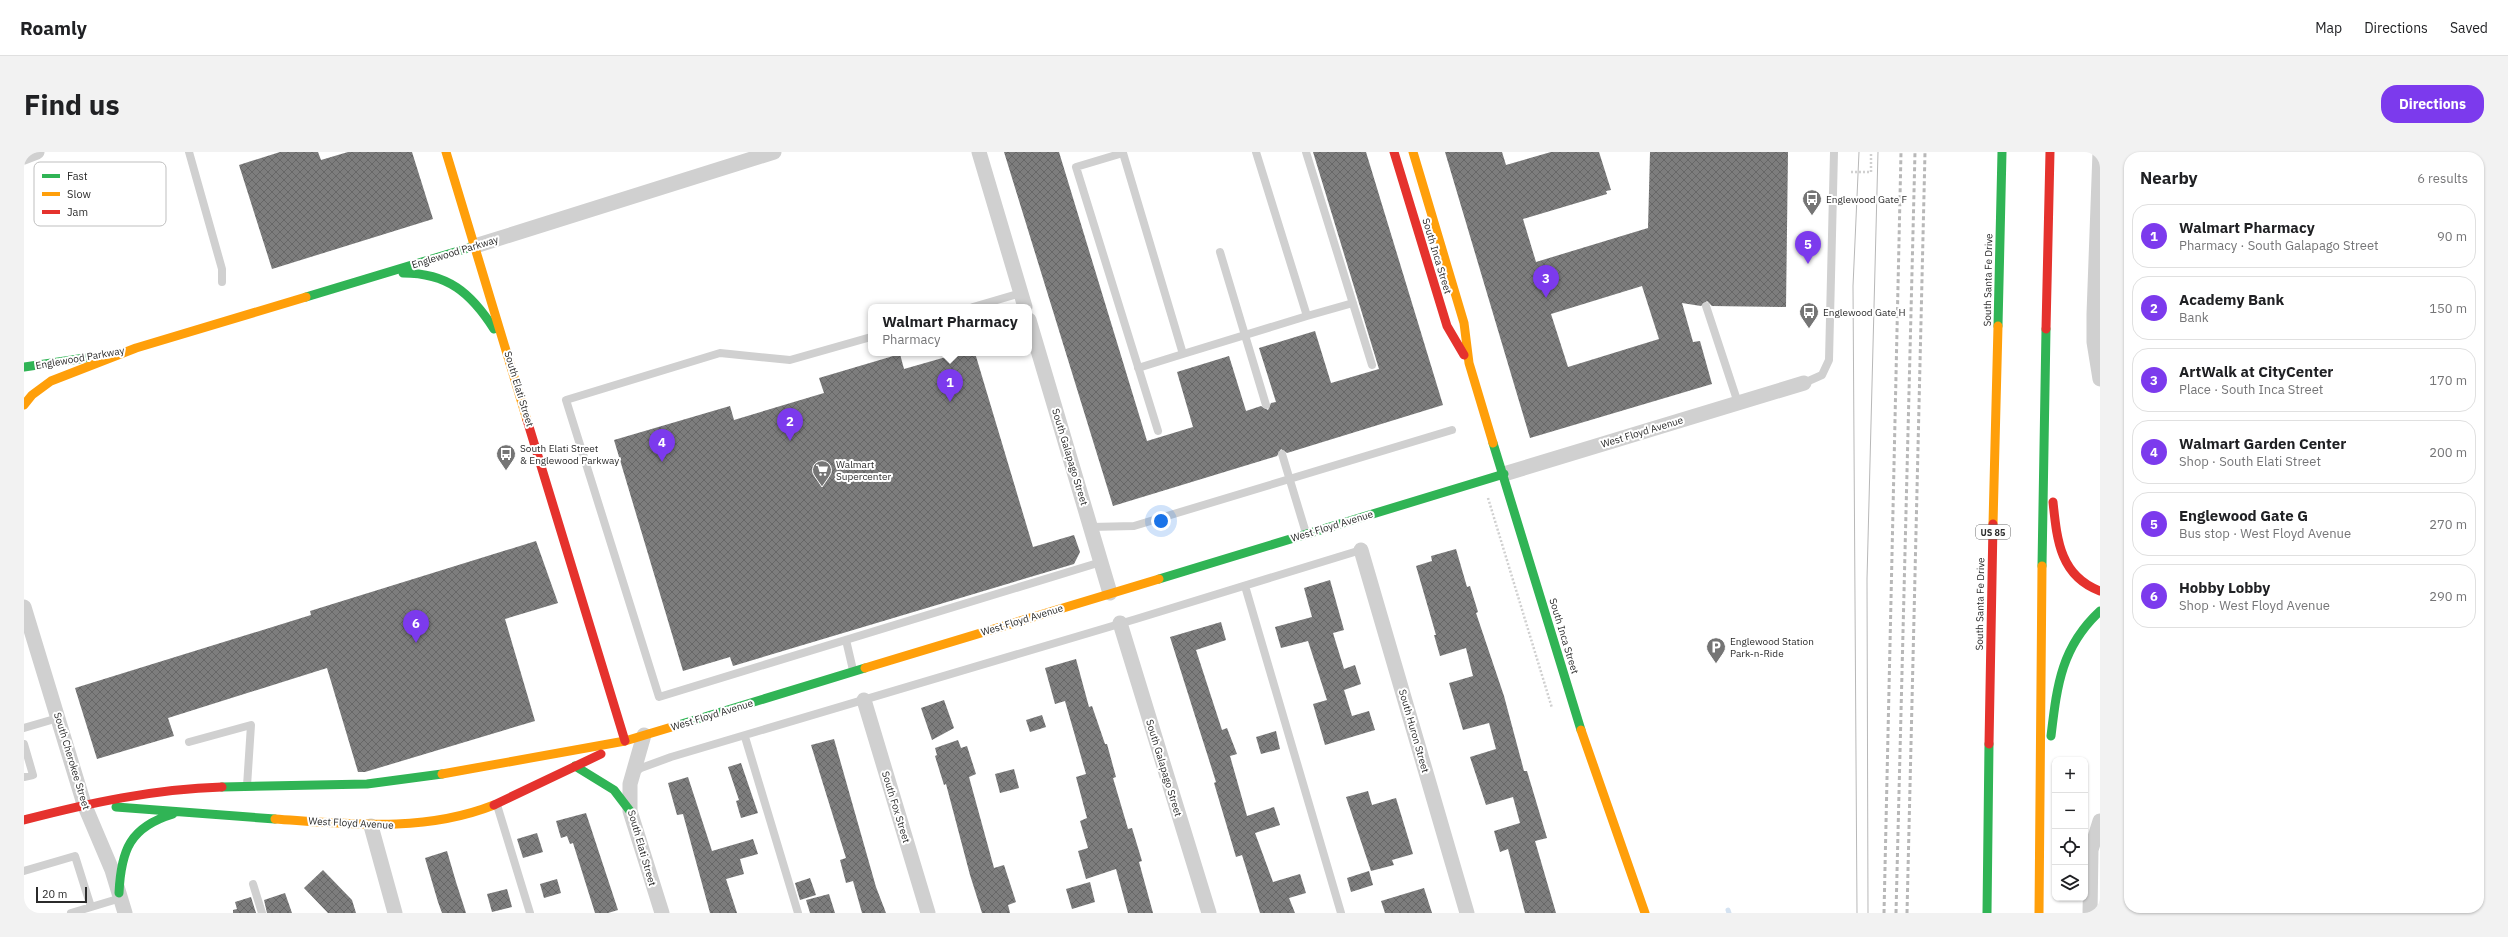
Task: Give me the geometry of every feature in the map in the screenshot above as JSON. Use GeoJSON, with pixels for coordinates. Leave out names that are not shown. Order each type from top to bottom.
{"type":"FeatureCollection","features":[{"type":"Feature","properties":{"kind":"main road","name":"South Elati Street"},"geometry":{"type":"LineString","coordinates":[[446,152],[625,741]]}},
{"type":"Feature","properties":{"kind":"main road","name":"South Inca Street"},"geometry":{"type":"LineString","coordinates":[[1394,152],[1447,326],[1468,363],[1504,474],[1580,726],[1645,913]]}},
{"type":"Feature","properties":{"kind":"main road","name":"South Inca Street"},"geometry":{"type":"LineString","coordinates":[[1413,152],[1464,323],[1468,363]]}},
{"type":"Feature","properties":{"kind":"main road","name":"South Santa Fe Drive"},"geometry":{"type":"LineString","coordinates":[[1987,913],[1990,642],[2002,152]]}},
{"type":"Feature","properties":{"kind":"main road"},"geometry":{"type":"LineString","coordinates":[[2041,857],[2040,707],[2044,373],[2050,152]]}},
{"type":"Feature","properties":{"kind":"main road","name":"Englewood Parkway"},"geometry":{"type":"LineString","coordinates":[[24,405],[32,395],[51,381],[136,348],[475,246]]}},
{"type":"Feature","properties":{"kind":"main road"},"geometry":{"type":"LineString","coordinates":[[378,276],[426,273],[452,282],[477,305],[507,351]]}},
{"type":"Feature","properties":{"kind":"main road","name":"Englewood Parkway"},"geometry":{"type":"LineString","coordinates":[[24,367],[136,348]]}},
{"type":"Feature","properties":{"kind":"main road"},"geometry":{"type":"LineString","coordinates":[[2044,373],[2052,490],[2059,541],[2069,568],[2077,580],[2087,587],[2100,591]]}},
{"type":"Feature","properties":{"kind":"main road","name":"West Floyd Avenue"},"geometry":{"type":"LineString","coordinates":[[24,820],[84,804],[178,788],[367,784],[407,780],[625,741],[1504,474]]}},
{"type":"Feature","properties":{"kind":"main road"},"geometry":{"type":"LineString","coordinates":[[2039,913],[2046,773],[2061,670],[2074,640],[2082,628],[2100,611]]}},
{"type":"Feature","properties":{"kind":"main road","name":"West Floyd Avenue"},"geometry":{"type":"LineString","coordinates":[[84,804],[372,826],[432,821],[496,804],[625,741]]}},
{"type":"Feature","properties":{"kind":"main road"},"geometry":{"type":"LineString","coordinates":[[575,766],[614,790],[630,811]]}},
{"type":"Feature","properties":{"kind":"main road"},"geometry":{"type":"LineString","coordinates":[[120,896],[122,861],[127,844],[137,831],[162,816],[181,812]]}},
{"type":"Feature","properties":{"kind":"street"},"geometry":{"type":"LineString","coordinates":[[24,157],[38,152]]}},
{"type":"Feature","properties":{"kind":"street","name":"Englewood Parkway"},"geometry":{"type":"LineString","coordinates":[[475,246],[774,152]]}},
{"type":"Feature","properties":{"kind":"street"},"geometry":{"type":"LineString","coordinates":[[979,152],[1023,300]]}},
{"type":"Feature","properties":{"kind":"street"},"geometry":{"type":"LineString","coordinates":[[2100,152],[2094,321],[2095,347],[2100,379]]}},
{"type":"Feature","properties":{"kind":"street","name":"South Galapago Street"},"geometry":{"type":"LineString","coordinates":[[1032,330],[1110,593]]}},
{"type":"Feature","properties":{"kind":"street","name":"West Floyd Avenue"},"geometry":{"type":"LineString","coordinates":[[1504,474],[1804,383]]}},
{"type":"Feature","properties":{"kind":"street","name":"South Huron Street"},"geometry":{"type":"LineString","coordinates":[[1361,550],[1467,913]]}},
{"type":"Feature","properties":{"kind":"street","name":"South Cherokee Street"},"geometry":{"type":"LineString","coordinates":[[24,607],[84,804],[112,870],[125,913]]}},
{"type":"Feature","properties":{"kind":"street","name":"South Galapago Street"},"geometry":{"type":"LineString","coordinates":[[1120,623],[1209,913]]}},
{"type":"Feature","properties":{"kind":"street","name":"South Fox Street"},"geometry":{"type":"LineString","coordinates":[[864,700],[928,913]]}},
{"type":"Feature","properties":{"kind":"street","name":"South Elati Street"},"geometry":{"type":"LineString","coordinates":[[644,735],[632,775],[630,811],[662,913]]}},
{"type":"Feature","properties":{"kind":"street"},"geometry":{"type":"LineString","coordinates":[[2093,909],[2091,850],[2100,821]]}},
{"type":"Feature","properties":{"kind":"street"},"geometry":{"type":"LineString","coordinates":[[372,826],[395,913]]}},
{"type":"Feature","properties":{"kind":"lane"},"geometry":{"type":"LineString","coordinates":[[189,152],[222,269],[222,282]]}},
{"type":"Feature","properties":{"kind":"lane"},"geometry":{"type":"LineString","coordinates":[[1256,152],[1307,316]]}},
{"type":"Feature","properties":{"kind":"lane"},"geometry":{"type":"LineString","coordinates":[[1306,152],[1372,365]]}},
{"type":"Feature","properties":{"kind":"lane","name":"West Floyd Avenue"},"geometry":{"type":"LineString","coordinates":[[1804,383],[1819,378],[1827,368],[1829,360],[1834,152]]}},
{"type":"Feature","properties":{"kind":"lane"},"geometry":{"type":"LineString","coordinates":[[1158,431],[1076,167],[1123,153],[1184,354]]}},
{"type":"Feature","properties":{"kind":"lane"},"geometry":{"type":"LineString","coordinates":[[1220,252],[1266,405]]}},
{"type":"Feature","properties":{"kind":"lane"},"geometry":{"type":"LineString","coordinates":[[994,304],[1023,300]]}},
{"type":"Feature","properties":{"kind":"lane"},"geometry":{"type":"LineString","coordinates":[[1138,368],[1307,316],[1353,304]]}},
{"type":"Feature","properties":{"kind":"lane"},"geometry":{"type":"LineString","coordinates":[[1706,306],[1738,403]]}},
{"type":"Feature","properties":{"kind":"lane"},"geometry":{"type":"LineString","coordinates":[[868,338],[790,360],[720,353],[566,400],[659,697],[1101,562]]}},
{"type":"Feature","properties":{"kind":"lane"},"geometry":{"type":"LineString","coordinates":[[1091,527],[1134,526],[1452,430]]}},
{"type":"Feature","properties":{"kind":"lane"},"geometry":{"type":"LineString","coordinates":[[1282,454],[1306,534]]}},
{"type":"Feature","properties":{"kind":"lane"},"geometry":{"type":"LineString","coordinates":[[632,775],[641,768],[671,757],[745,737],[1361,550]]}},
{"type":"Feature","properties":{"kind":"lane"},"geometry":{"type":"LineString","coordinates":[[1244,586],[1341,913]]}},
{"type":"Feature","properties":{"kind":"lane"},"geometry":{"type":"LineString","coordinates":[[846,640],[853,672]]}},
{"type":"Feature","properties":{"kind":"lane"},"geometry":{"type":"LineString","coordinates":[[24,728],[58,718]]}},
{"type":"Feature","properties":{"kind":"lane"},"geometry":{"type":"LineString","coordinates":[[189,742],[251,725],[247,787]]}},
{"type":"Feature","properties":{"kind":"lane"},"geometry":{"type":"LineString","coordinates":[[745,737],[798,913]]}},
{"type":"Feature","properties":{"kind":"lane"},"geometry":{"type":"LineString","coordinates":[[24,744],[33,775],[24,777]]}},
{"type":"Feature","properties":{"kind":"lane"},"geometry":{"type":"LineString","coordinates":[[496,804],[530,913]]}},
{"type":"Feature","properties":{"kind":"lane"},"geometry":{"type":"LineString","coordinates":[[24,871],[75,856],[91,907]]}},
{"type":"Feature","properties":{"kind":"lane"},"geometry":{"type":"LineString","coordinates":[[253,884],[262,913]]}},
{"type":"Feature","properties":{"kind":"lane"},"geometry":{"type":"LineString","coordinates":[[71,913],[120,896]]}},
{"type":"Feature","properties":{"kind":"path"},"geometry":{"type":"LineString","coordinates":[[1851,172],[1871,172],[1871,152]]}},
{"type":"Feature","properties":{"kind":"path"},"geometry":{"type":"LineString","coordinates":[[1490,505],[1552,708]]}},
{"type":"Feature","properties":{"kind":"building"},"geometry":{"type":"Polygon","coordinates":[[[280,152],[318,152],[321,160],[348,152],[412,152],[433,219],[272,269],[239,165],[280,152]]]}},
{"type":"Feature","properties":{"kind":"building"},"geometry":{"type":"Polygon","coordinates":[[[1004,152],[1059,152],[1147,441],[1193,427],[1177,372],[1229,356],[1246,411],[1261,406],[1268,410],[1271,403],[1276,402],[1259,348],[1315,331],[1331,383],[1379,369],[1313,152],[1366,152],[1443,405],[1287,453],[1281,449],[1277,456],[1113,506],[1004,152]]]}},
{"type":"Feature","properties":{"kind":"building"},"geometry":{"type":"Polygon","coordinates":[[[1445,152],[1502,152],[1506,165],[1551,152],[1599,152],[1611,190],[1606,191],[1607,194],[1523,219],[1536,262],[1648,228],[1650,152],[1788,152],[1786,307],[1712,306],[1707,301],[1701,306],[1682,303],[1693,342],[1700,341],[1712,384],[1530,438],[1445,152]],[[1642,286],[1551,314],[1568,367],[1659,339],[1642,286]]]}},
{"type":"Feature","properties":{"kind":"building","name":"Walmart Supercenter"},"geometry":{"type":"Polygon","coordinates":[[[893,356],[901,356],[904,369],[950,356],[976,356],[1033,547],[1074,535],[1080,552],[1074,564],[733,666],[730,657],[683,671],[614,440],[730,406],[734,420],[824,393],[819,378],[893,356]]]}},
{"type":"Feature","properties":{"kind":"building"},"geometry":{"type":"Polygon","coordinates":[[[536,541],[558,603],[505,619],[535,721],[365,772],[358,772],[327,668],[168,718],[174,736],[97,759],[75,688],[311,615],[310,611],[536,541]]]}},
{"type":"Feature","properties":{"kind":"building"},"geometry":{"type":"Polygon","coordinates":[[[1456,549],[1467,587],[1470,586],[1478,612],[1476,613],[1504,696],[1524,771],[1527,771],[1547,838],[1535,841],[1556,913],[1525,913],[1508,849],[1500,852],[1494,831],[1520,823],[1513,797],[1486,805],[1470,757],[1496,749],[1489,723],[1463,730],[1449,683],[1473,676],[1466,648],[1440,656],[1434,635],[1436,635],[1416,566],[1432,561],[1431,556],[1456,549]]]}},
{"type":"Feature","properties":{"kind":"building"},"geometry":{"type":"Polygon","coordinates":[[[1330,580],[1344,630],[1333,633],[1344,669],[1355,665],[1361,684],[1344,690],[1352,716],[1369,711],[1375,730],[1325,745],[1313,704],[1327,700],[1308,641],[1281,648],[1275,627],[1312,617],[1304,588],[1330,580]]]}},
{"type":"Feature","properties":{"kind":"building"},"geometry":{"type":"Polygon","coordinates":[[[1221,622],[1226,640],[1196,650],[1222,730],[1227,728],[1237,754],[1230,756],[1247,816],[1274,807],[1280,825],[1255,833],[1273,882],[1300,874],[1306,893],[1289,898],[1295,913],[1260,913],[1242,855],[1236,857],[1214,783],[1216,782],[1170,637],[1221,622]]]}},
{"type":"Feature","properties":{"kind":"building"},"geometry":{"type":"Polygon","coordinates":[[[1076,659],[1089,707],[1092,706],[1105,744],[1107,744],[1116,777],[1113,778],[1128,829],[1132,828],[1142,861],[1139,862],[1153,913],[1128,913],[1116,869],[1086,879],[1078,851],[1088,848],[1080,821],[1087,818],[1076,777],[1086,774],[1065,701],[1055,704],[1045,668],[1076,659]]]}},
{"type":"Feature","properties":{"kind":"building"},"geometry":{"type":"Polygon","coordinates":[[[944,700],[954,728],[932,740],[921,708],[944,700]]]}},
{"type":"Feature","properties":{"kind":"building"},"geometry":{"type":"Polygon","coordinates":[[[1042,715],[1046,727],[1030,732],[1026,720],[1042,715]]]}},
{"type":"Feature","properties":{"kind":"building"},"geometry":{"type":"Polygon","coordinates":[[[1276,731],[1280,749],[1261,754],[1256,737],[1276,731]]]}},
{"type":"Feature","properties":{"kind":"building"},"geometry":{"type":"Polygon","coordinates":[[[834,739],[876,887],[886,913],[862,913],[853,881],[846,883],[840,860],[846,858],[811,745],[834,739]]]}},
{"type":"Feature","properties":{"kind":"building"},"geometry":{"type":"Polygon","coordinates":[[[958,740],[961,748],[967,746],[976,774],[969,777],[994,868],[1004,865],[1016,902],[1008,905],[1010,913],[982,913],[970,875],[946,784],[944,785],[935,756],[937,755],[935,748],[958,740]]]}},
{"type":"Feature","properties":{"kind":"building"},"geometry":{"type":"Polygon","coordinates":[[[741,763],[758,813],[741,818],[736,801],[739,800],[728,767],[741,763]]]}},
{"type":"Feature","properties":{"kind":"building"},"geometry":{"type":"Polygon","coordinates":[[[1014,769],[1019,788],[1000,793],[995,774],[1014,769]]]}},
{"type":"Feature","properties":{"kind":"building"},"geometry":{"type":"Polygon","coordinates":[[[688,777],[712,851],[753,839],[758,854],[740,859],[744,874],[726,879],[737,913],[710,913],[683,814],[677,815],[668,783],[688,777]]]}},
{"type":"Feature","properties":{"kind":"building"},"geometry":{"type":"Polygon","coordinates":[[[1368,791],[1372,805],[1396,798],[1413,854],[1392,860],[1394,865],[1371,871],[1346,797],[1368,791]]]}},
{"type":"Feature","properties":{"kind":"building"},"geometry":{"type":"Polygon","coordinates":[[[586,813],[618,910],[608,913],[595,913],[573,843],[570,844],[567,836],[561,838],[556,821],[586,813]]]}},
{"type":"Feature","properties":{"kind":"building"},"geometry":{"type":"Polygon","coordinates":[[[537,833],[543,852],[523,858],[517,839],[537,833]]]}},
{"type":"Feature","properties":{"kind":"building"},"geometry":{"type":"Polygon","coordinates":[[[447,851],[466,913],[442,913],[438,902],[425,858],[447,851]]]}},
{"type":"Feature","properties":{"kind":"building"},"geometry":{"type":"Polygon","coordinates":[[[323,870],[352,900],[356,913],[328,913],[304,888],[323,870]]]}},
{"type":"Feature","properties":{"kind":"building"},"geometry":{"type":"Polygon","coordinates":[[[1369,871],[1373,885],[1351,892],[1347,878],[1369,871]]]}},
{"type":"Feature","properties":{"kind":"building"},"geometry":{"type":"Polygon","coordinates":[[[810,878],[816,895],[800,900],[795,883],[810,878]]]}},
{"type":"Feature","properties":{"kind":"building"},"geometry":{"type":"Polygon","coordinates":[[[557,879],[561,893],[544,898],[540,884],[557,879]]]}},
{"type":"Feature","properties":{"kind":"building"},"geometry":{"type":"Polygon","coordinates":[[[1090,882],[1095,902],[1072,909],[1066,889],[1090,882]]]}},
{"type":"Feature","properties":{"kind":"building"},"geometry":{"type":"Polygon","coordinates":[[[1424,888],[1432,913],[1385,913],[1381,901],[1424,888]]]}},
{"type":"Feature","properties":{"kind":"building"},"geometry":{"type":"Polygon","coordinates":[[[507,889],[512,907],[492,912],[487,894],[507,889]]]}},
{"type":"Feature","properties":{"kind":"building"},"geometry":{"type":"Polygon","coordinates":[[[285,893],[292,913],[267,913],[264,900],[285,893]]]}},
{"type":"Feature","properties":{"kind":"building"},"geometry":{"type":"Polygon","coordinates":[[[829,894],[835,913],[810,913],[806,900],[829,894]]]}},
{"type":"Feature","properties":{"kind":"building"},"geometry":{"type":"Polygon","coordinates":[[[251,897],[256,913],[233,913],[233,910],[237,909],[235,902],[251,897]]]}},
{"type":"Feature","properties":{"kind":"tram line"},"geometry":{"type":"LineString","coordinates":[[1857,913],[1853,286],[1859,152]]}},
{"type":"Feature","properties":{"kind":"tram line"},"geometry":{"type":"LineString","coordinates":[[1868,913],[1867,579],[1878,152]]}},
{"type":"Feature","properties":{"kind":"railway"},"geometry":{"type":"LineString","coordinates":[[1884,913],[1901,152]]}},
{"type":"Feature","properties":{"kind":"railway"},"geometry":{"type":"LineString","coordinates":[[1896,913],[1915,152]]}},
{"type":"Feature","properties":{"kind":"railway"},"geometry":{"type":"LineString","coordinates":[[1907,913],[1925,152]]}},
{"type":"Feature","properties":{"kind":"traffic: fast"},"geometry":{"type":"LineString","coordinates":[[1998,326],[2002,152]]}},
{"type":"Feature","properties":{"kind":"traffic: fast"},"geometry":{"type":"LineString","coordinates":[[306,297],[475,246]]}},
{"type":"Feature","properties":{"kind":"traffic: fast"},"geometry":{"type":"LineString","coordinates":[[403,273],[419,274],[446,281],[467,295],[494,329]]}},
{"type":"Feature","properties":{"kind":"traffic: fast"},"geometry":{"type":"LineString","coordinates":[[2042,566],[2046,329]]}},
{"type":"Feature","properties":{"kind":"traffic: fast"},"geometry":{"type":"LineString","coordinates":[[24,367],[85,358]]}},
{"type":"Feature","properties":{"kind":"traffic: fast"},"geometry":{"type":"LineString","coordinates":[[1493,443],[1581,730]]}},
{"type":"Feature","properties":{"kind":"traffic: fast"},"geometry":{"type":"LineString","coordinates":[[1159,579],[1504,474]]}},
{"type":"Feature","properties":{"kind":"traffic: fast"},"geometry":{"type":"LineString","coordinates":[[2051,736],[2056,700],[2063,668],[2077,639],[2100,611]]}},
{"type":"Feature","properties":{"kind":"traffic: fast"},"geometry":{"type":"LineString","coordinates":[[675,726],[865,668]]}},
{"type":"Feature","properties":{"kind":"traffic: fast"},"geometry":{"type":"LineString","coordinates":[[1987,913],[1989,744]]}},
{"type":"Feature","properties":{"kind":"traffic: fast"},"geometry":{"type":"LineString","coordinates":[[575,766],[614,790],[630,811]]}},
{"type":"Feature","properties":{"kind":"traffic: fast"},"geometry":{"type":"LineString","coordinates":[[222,787],[367,784],[442,774]]}},
{"type":"Feature","properties":{"kind":"traffic: fast"},"geometry":{"type":"LineString","coordinates":[[116,807],[275,819]]}},
{"type":"Feature","properties":{"kind":"traffic: fast"},"geometry":{"type":"LineString","coordinates":[[119,893],[122,864],[131,842],[138,833],[147,826],[158,819],[173,814]]}},
{"type":"Feature","properties":{"kind":"traffic: slow"},"geometry":{"type":"LineString","coordinates":[[446,152],[527,420]]}},
{"type":"Feature","properties":{"kind":"traffic: slow"},"geometry":{"type":"LineString","coordinates":[[1413,152],[1464,323],[1469,363],[1493,443]]}},
{"type":"Feature","properties":{"kind":"traffic: slow"},"geometry":{"type":"LineString","coordinates":[[24,405],[32,395],[51,381],[136,348],[306,297]]}},
{"type":"Feature","properties":{"kind":"traffic: slow"},"geometry":{"type":"LineString","coordinates":[[1993,524],[1998,326]]}},
{"type":"Feature","properties":{"kind":"traffic: slow"},"geometry":{"type":"LineString","coordinates":[[2039,913],[2042,566]]}},
{"type":"Feature","properties":{"kind":"traffic: slow"},"geometry":{"type":"LineString","coordinates":[[865,668],[1159,579]]}},
{"type":"Feature","properties":{"kind":"traffic: slow"},"geometry":{"type":"LineString","coordinates":[[442,774],[625,741],[675,726]]}},
{"type":"Feature","properties":{"kind":"traffic: slow"},"geometry":{"type":"LineString","coordinates":[[1581,730],[1645,913]]}},
{"type":"Feature","properties":{"kind":"traffic: slow"},"geometry":{"type":"LineString","coordinates":[[275,819],[358,824],[413,823],[440,820],[467,814],[494,805]]}},
{"type":"Feature","properties":{"kind":"traffic: jam"},"geometry":{"type":"LineString","coordinates":[[1394,152],[1447,326],[1464,355]]}},
{"type":"Feature","properties":{"kind":"traffic: jam"},"geometry":{"type":"LineString","coordinates":[[2046,329],[2050,152]]}},
{"type":"Feature","properties":{"kind":"traffic: jam"},"geometry":{"type":"LineString","coordinates":[[527,420],[625,741]]}},
{"type":"Feature","properties":{"kind":"traffic: jam"},"geometry":{"type":"LineString","coordinates":[[2053,502],[2056,530],[2063,555],[2076,576],[2100,591]]}},
{"type":"Feature","properties":{"kind":"traffic: jam"},"geometry":{"type":"LineString","coordinates":[[1989,744],[1993,524]]}},
{"type":"Feature","properties":{"kind":"traffic: jam"},"geometry":{"type":"LineString","coordinates":[[494,805],[601,754]]}},
{"type":"Feature","properties":{"kind":"traffic: jam"},"geometry":{"type":"LineString","coordinates":[[24,820],[122,798],[197,788],[222,787]]}},
{"type":"Feature","properties":{"kind":"place","name":"Englewood Gate F"},"geometry":{"type":"Point","coordinates":[1812,216]}},
{"type":"Feature","properties":{"kind":"place","name":"Englewood Gate G"},"geometry":{"type":"Point","coordinates":[1808,264]}},
{"type":"Feature","properties":{"kind":"place","name":"ArtWalk at CityCenter"},"geometry":{"type":"Point","coordinates":[1546,298]}},
{"type":"Feature","properties":{"kind":"place","name":"Englewood Gate H"},"geometry":{"type":"Point","coordinates":[1809,329]}},
{"type":"Feature","properties":{"kind":"place","name":"Walmart Pharmacy"},"geometry":{"type":"Point","coordinates":[950,402]}},
{"type":"Feature","properties":{"kind":"place","name":"Academy Bank"},"geometry":{"type":"Point","coordinates":[790,441]}},
{"type":"Feature","properties":{"kind":"place","name":"Walmart Garden Center"},"geometry":{"type":"Point","coordinates":[662,462]}},
{"type":"Feature","properties":{"kind":"place","name":"South Elati Street & Englewood Parkway"},"geometry":{"type":"Point","coordinates":[506,471]}},
{"type":"Feature","properties":{"kind":"place","name":"Walmart Supercenter"},"geometry":{"type":"Point","coordinates":[822,487]}},
{"type":"Feature","properties":{"kind":"place","name":"Hobby Lobby"},"geometry":{"type":"Point","coordinates":[416,643]}},
{"type":"Feature","properties":{"kind":"place","name":"Englewood Station Park-n-Ride"},"geometry":{"type":"Point","coordinates":[1716,664]}}]}
